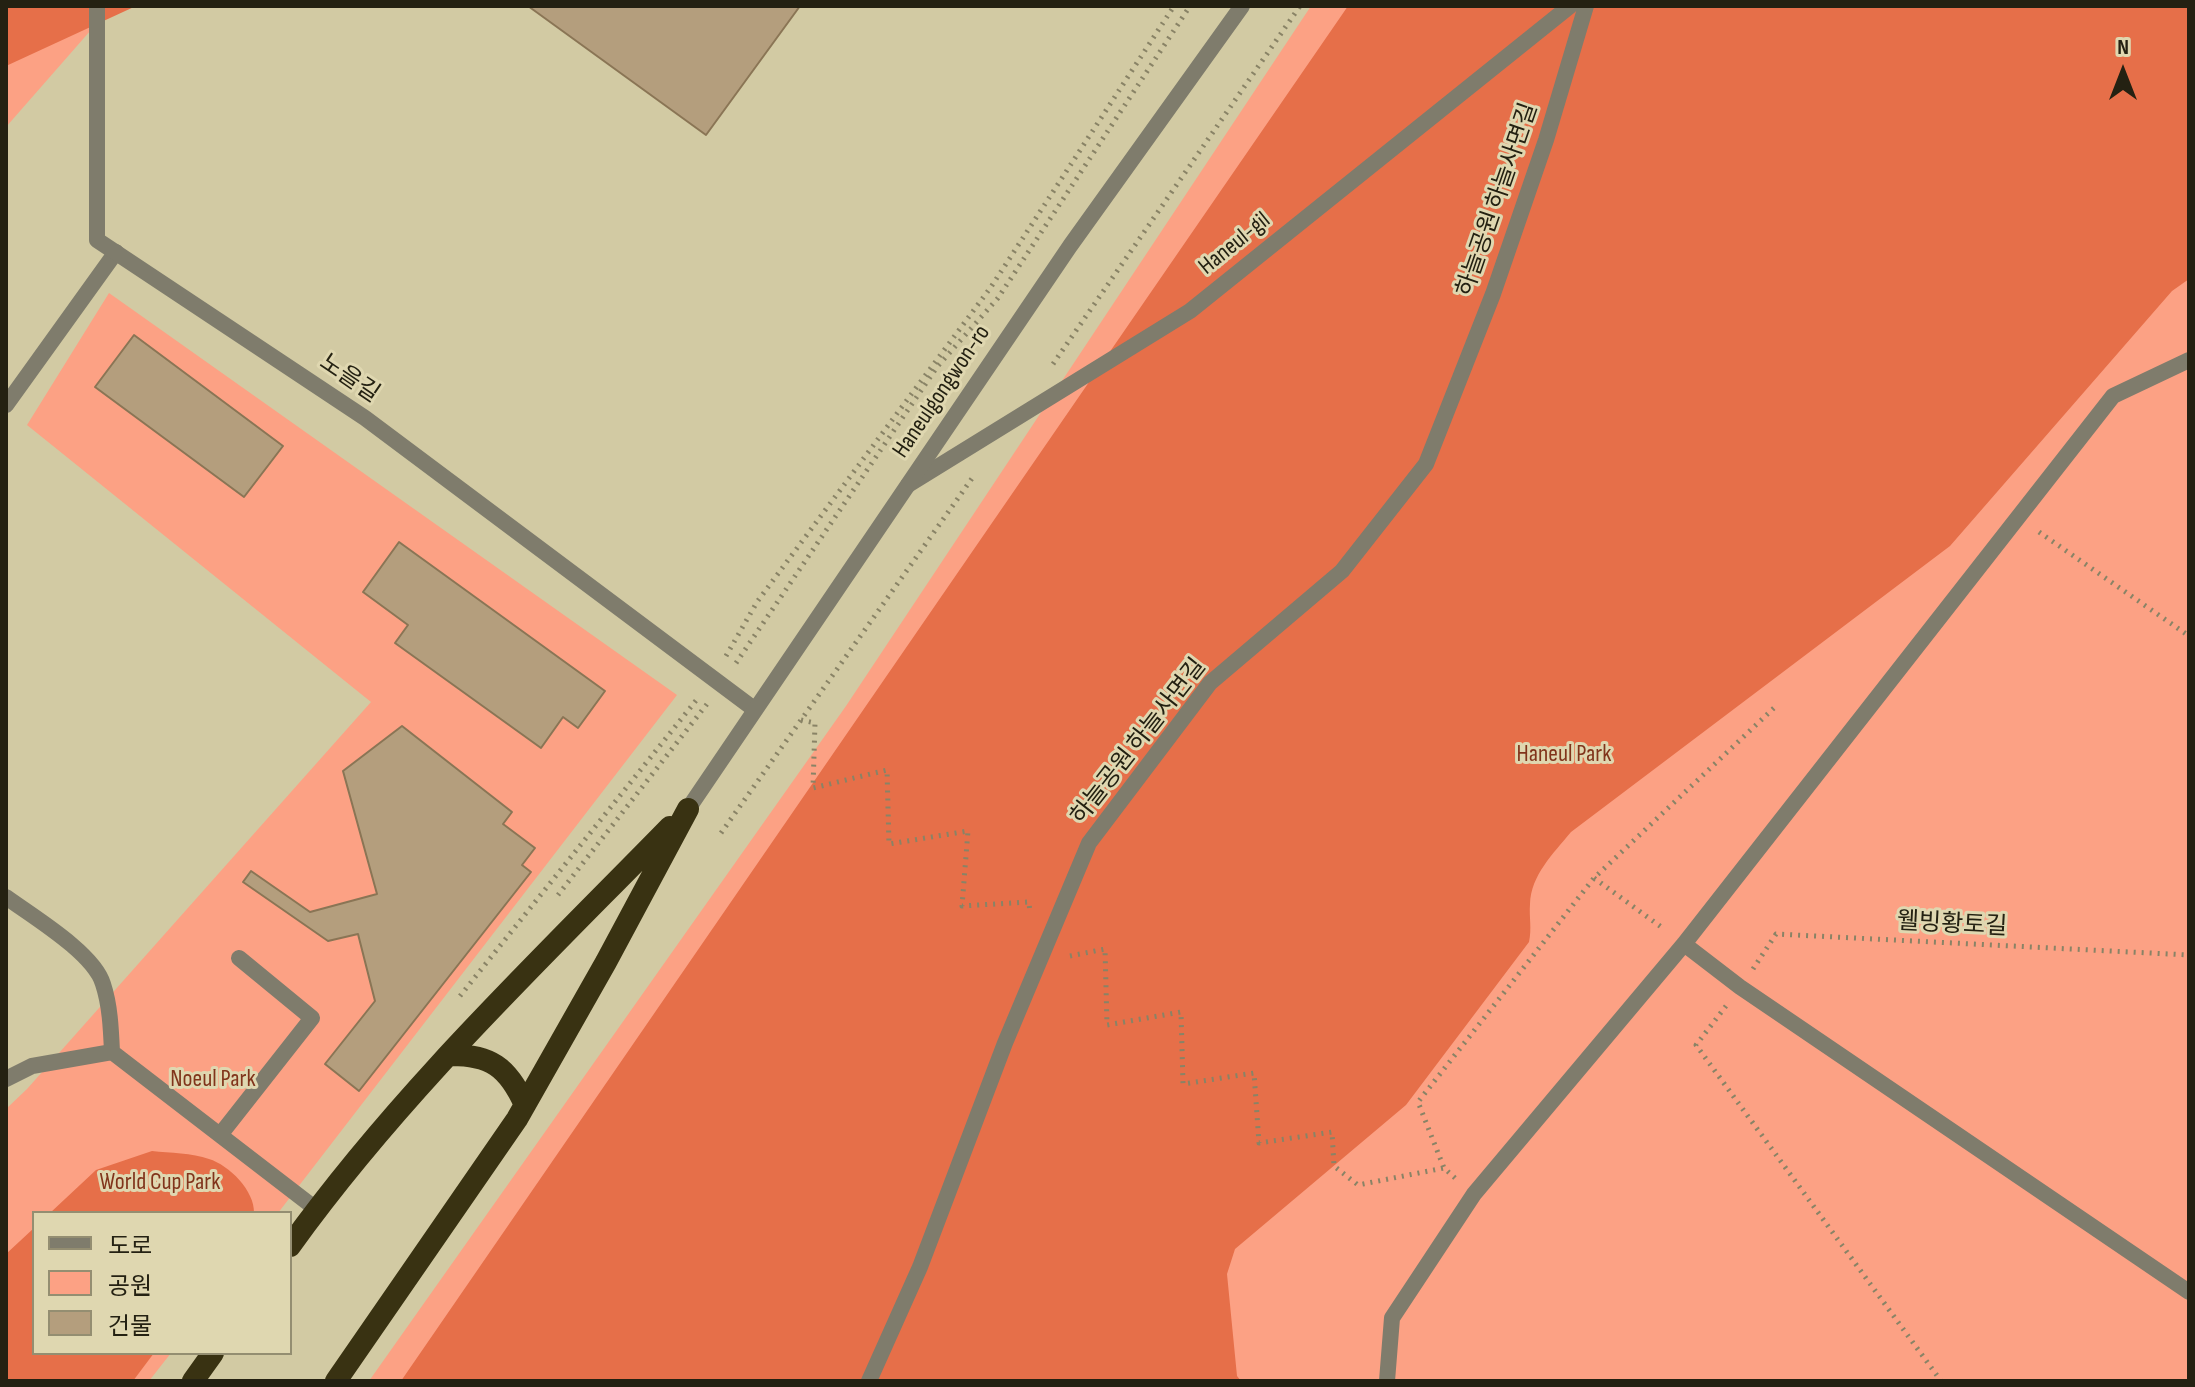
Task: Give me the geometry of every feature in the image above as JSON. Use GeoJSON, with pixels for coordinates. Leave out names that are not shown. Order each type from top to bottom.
{"type":"FeatureCollection","features":[{"type":"Feature","properties":{"kind":"highway"},"geometry":{"type":"LineString","coordinates":[[292,1243],[316,1209],[448,1055],[688,809]]}},
{"type":"Feature","properties":{"kind":"highway"},"geometry":{"type":"LineString","coordinates":[[336,1381],[525,1105],[688,809]]}},
{"type":"Feature","properties":{"kind":"highway"},"geometry":{"type":"LineString","coordinates":[[448,1055],[473,1054],[508,1072],[525,1105]]}},
{"type":"Feature","properties":{"kind":"highway"},"geometry":{"type":"LineString","coordinates":[[193,1381],[212,1355]]}},
{"type":"Feature","properties":{"kind":"street","name":"노을길"},"geometry":{"type":"LineString","coordinates":[[97,6],[97,240],[365,418],[754,709]]}},
{"type":"Feature","properties":{"kind":"street","name":"Haneulgongwon-ro"},"geometry":{"type":"LineString","coordinates":[[688,809],[1070,246],[1242,6]]}},
{"type":"Feature","properties":{"kind":"street","name":"Haneul-gil"},"geometry":{"type":"LineString","coordinates":[[907,486],[1190,311],[1570,6]]}},
{"type":"Feature","properties":{"kind":"street","name":"하늘공원 하늘사면길"},"geometry":{"type":"LineString","coordinates":[[869,1381],[920,1267],[999,1058],[1089,843],[1210,683],[1342,571],[1426,464],[1493,294],[1546,140],[1586,6]]}},
{"type":"Feature","properties":{"kind":"street"},"geometry":{"type":"LineString","coordinates":[[6,405],[116,252]]}},
{"type":"Feature","properties":{"kind":"street"},"geometry":{"type":"LineString","coordinates":[[1387,1381],[1392,1318],[1474,1194],[1684,944],[2113,396],[2189,360]]}},
{"type":"Feature","properties":{"kind":"street"},"geometry":{"type":"LineString","coordinates":[[6,897],[76,948],[102,980],[110,1016],[112,1052]]}},
{"type":"Feature","properties":{"kind":"street"},"geometry":{"type":"LineString","coordinates":[[1684,944],[1740,987],[2189,1292]]}},
{"type":"Feature","properties":{"kind":"street"},"geometry":{"type":"LineString","coordinates":[[220,1135],[312,1018],[239,958]]}},
{"type":"Feature","properties":{"kind":"street"},"geometry":{"type":"LineString","coordinates":[[6,1079],[32,1066],[112,1052],[316,1209]]}},
{"type":"Feature","properties":{"kind":"path"},"geometry":{"type":"LineString","coordinates":[[460,996],[717,682],[757,602],[991,287],[1174,6]]}},
{"type":"Feature","properties":{"kind":"path"},"geometry":{"type":"LineString","coordinates":[[558,895],[717,682],[937,367],[998,298],[1190,6]]}},
{"type":"Feature","properties":{"kind":"path"},"geometry":{"type":"LineString","coordinates":[[2018,518],[2189,636]]}},
{"type":"Feature","properties":{"kind":"path"},"geometry":{"type":"LineString","coordinates":[[1474,1194],[1444,1168],[1418,1102],[1594,878],[1775,707]]}},
{"type":"Feature","properties":{"kind":"path"},"geometry":{"type":"LineString","coordinates":[[721,833],[801,720],[815,723],[813,788],[887,770],[889,844],[968,831],[962,906],[1029,902],[1030,917]]}},
{"type":"Feature","properties":{"kind":"path"},"geometry":{"type":"LineString","coordinates":[[1594,878],[1684,944]]}},
{"type":"Feature","properties":{"kind":"path","name":"웰빙황토길"},"geometry":{"type":"LineString","coordinates":[[1740,987],[1776,934],[2189,955]]}},
{"type":"Feature","properties":{"kind":"path"},"geometry":{"type":"LineString","coordinates":[[1039,962],[1105,949],[1107,1025],[1181,1012],[1183,1084],[1254,1073],[1259,1143],[1332,1132],[1334,1166],[1358,1185],[1444,1168]]}},
{"type":"Feature","properties":{"kind":"path"},"geometry":{"type":"LineString","coordinates":[[1740,987],[1696,1045],[1941,1381]]}},
{"type":"Feature","properties":{"kind":"green space"},"geometry":{"type":"Polygon","coordinates":[[[6,6],[112,6],[6,127],[6,6]]]}},
{"type":"Feature","properties":{"kind":"green space"},"geometry":{"type":"Polygon","coordinates":[[[6,6],[136,6],[6,66],[6,6]]]}},
{"type":"Feature","properties":{"kind":"green space","name":"Haneul Park"},"geometry":{"type":"Polygon","coordinates":[[[1311,6],[2189,6],[2189,1381],[369,1381],[846,706],[1311,6]]]}},
{"type":"Feature","properties":{"kind":"green space","name":"Haneul Park"},"geometry":{"type":"Polygon","coordinates":[[[1348,6],[2189,6],[2189,279],[2172,291],[1950,546],[1571,832],[1544,865],[1534,884],[1529,942],[1406,1105],[1235,1249],[1227,1274],[1237,1376],[1241,1381],[401,1381],[1348,6]]]}},
{"type":"Feature","properties":{"kind":"green space","name":"Noeul Park"},"geometry":{"type":"Polygon","coordinates":[[[109,293],[677,695],[280,1211],[32,1211],[32,1355],[169,1355],[149,1381],[6,1381],[6,1109],[371,702],[27,425],[109,293]]]}},
{"type":"Feature","properties":{"kind":"green space","name":"World Cup Park"},"geometry":{"type":"Polygon","coordinates":[[[152,1151],[202,1157],[217,1162],[239,1180],[250,1196],[254,1211],[52,1211],[96,1170],[152,1151]]]}},
{"type":"Feature","properties":{"kind":"green space"},"geometry":{"type":"Polygon","coordinates":[[[32,1230],[32,1355],[152,1355],[133,1381],[6,1381],[6,1254],[32,1230]]]}},
{"type":"Feature","properties":{"kind":"building"},"geometry":{"type":"Polygon","coordinates":[[[528,6],[800,6],[706,135],[528,6]]]}},
{"type":"Feature","properties":{"kind":"building"},"geometry":{"type":"Polygon","coordinates":[[[134,335],[283,446],[244,497],[95,387],[134,335]]]}},
{"type":"Feature","properties":{"kind":"building"},"geometry":{"type":"Polygon","coordinates":[[[399,542],[605,691],[578,728],[563,717],[541,748],[395,643],[408,625],[363,592],[399,542]]]}},
{"type":"Feature","properties":{"kind":"building"},"geometry":{"type":"Polygon","coordinates":[[[402,726],[512,812],[503,824],[535,848],[522,865],[531,872],[359,1091],[325,1064],[375,1001],[358,934],[328,941],[243,882],[251,871],[310,912],[377,894],[343,771],[402,726]]]}}]}
